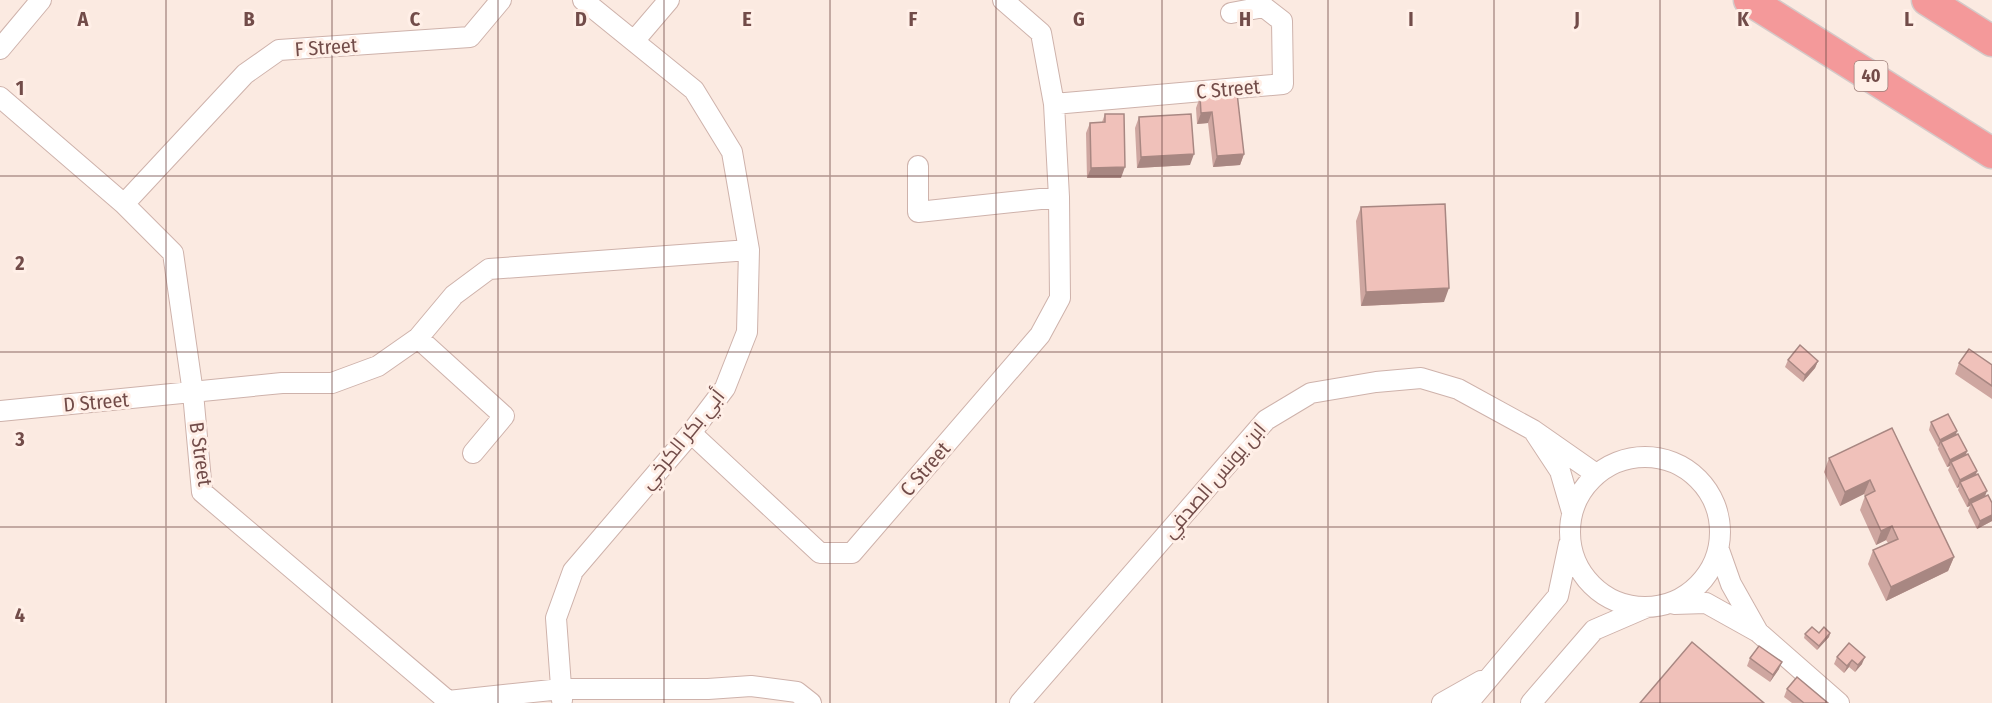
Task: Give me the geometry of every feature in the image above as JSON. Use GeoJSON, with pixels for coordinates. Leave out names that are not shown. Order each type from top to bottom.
{"type":"FeatureCollection","features":[{"type":"Feature","properties":{"kind":"highway","name":"40"},"geometry":{"type":"LineString","coordinates":[[1749,0],[1992,153]]}},
{"type":"Feature","properties":{"kind":"highway"},"geometry":{"type":"LineString","coordinates":[[1927,0],[1992,41]]}},
{"type":"Feature","properties":{"kind":"street"},"geometry":{"type":"LineString","coordinates":[[0,49],[41,0]]}},
{"type":"Feature","properties":{"kind":"street","name":"F Street"},"geometry":{"type":"LineString","coordinates":[[124,204],[245,74],[279,50],[470,37],[501,0]]}},
{"type":"Feature","properties":{"kind":"street","name":"أبي بكر الكرخي"},"geometry":{"type":"LineString","coordinates":[[562,696],[556,618],[573,571],[691,433],[725,388],[747,332],[749,250],[732,152],[694,90],[583,0]]}},
{"type":"Feature","properties":{"kind":"street"},"geometry":{"type":"LineString","coordinates":[[634,41],[669,0]]}},
{"type":"Feature","properties":{"kind":"street","name":"C Street"},"geometry":{"type":"LineString","coordinates":[[691,433],[820,553],[852,553],[1040,335],[1060,298],[1059,197],[1054,104],[1041,33],[1003,0]]}},
{"type":"Feature","properties":{"kind":"street","name":"C Street"},"geometry":{"type":"LineString","coordinates":[[1054,104],[1284,84],[1282,21],[1264,7],[1231,14]]}},
{"type":"Feature","properties":{"kind":"street","name":"B Street"},"geometry":{"type":"LineString","coordinates":[[0,97],[124,204],[173,253],[193,393],[202,492],[448,701],[751,686],[797,692],[811,703]]}},
{"type":"Feature","properties":{"kind":"street"},"geometry":{"type":"LineString","coordinates":[[918,166],[918,212],[1059,197]]}},
{"type":"Feature","properties":{"kind":"street","name":"D Street"},"geometry":{"type":"LineString","coordinates":[[0,411],[282,383],[332,383],[378,366],[418,338],[454,295],[489,269],[749,250]]}},
{"type":"Feature","properties":{"kind":"street"},"geometry":{"type":"LineString","coordinates":[[418,338],[504,416],[472,453]]}},
{"type":"Feature","properties":{"kind":"street","name":"ابن يونس الصدفي"},"geometry":{"type":"LineString","coordinates":[[1020,703],[1266,420],[1311,393],[1376,382],[1421,378],[1458,389],[1533,430],[1596,474]]}},
{"type":"Feature","properties":{"kind":"street"},"geometry":{"type":"LineString","coordinates":[[1533,430],[1560,471],[1572,512]]}},
{"type":"Feature","properties":{"kind":"street"},"geometry":{"type":"LineString","coordinates":[[1468,703],[1558,596],[1570,538],[1572,512],[1581,491],[1596,474],[1616,462],[1639,456],[1663,458],[1685,467],[1703,483],[1715,503],[1721,526],[1719,550],[1710,573],[1693,591],[1671,604]]}},
{"type":"Feature","properties":{"kind":"street"},"geometry":{"type":"LineString","coordinates":[[1570,538],[1575,560],[1586,580],[1603,595],[1623,605],[1646,608]]}},
{"type":"Feature","properties":{"kind":"street"},"geometry":{"type":"LineString","coordinates":[[1719,550],[1731,584],[1758,632]]}},
{"type":"Feature","properties":{"kind":"street"},"geometry":{"type":"LineString","coordinates":[[1531,703],[1594,630],[1646,608],[1671,604],[1706,603],[1758,632],[1839,703]]}},
{"type":"Feature","properties":{"kind":"street"},"geometry":{"type":"LineString","coordinates":[[1442,703],[1491,675]]}},
{"type":"Feature","properties":{"kind":"building"},"geometry":{"type":"Polygon","coordinates":[[[1237,93],[1244,154],[1217,156],[1212,112],[1201,113],[1200,97],[1237,93]]]}},
{"type":"Feature","properties":{"kind":"building"},"geometry":{"type":"Polygon","coordinates":[[[1105,114],[1124,114],[1125,167],[1091,168],[1090,123],[1105,122],[1105,114]]]}},
{"type":"Feature","properties":{"kind":"building"},"geometry":{"type":"Polygon","coordinates":[[[1191,114],[1194,154],[1141,157],[1139,117],[1191,114]]]}},
{"type":"Feature","properties":{"kind":"building"},"geometry":{"type":"Polygon","coordinates":[[[1445,204],[1449,288],[1366,292],[1361,207],[1445,204]]]}},
{"type":"Feature","properties":{"kind":"building"},"geometry":{"type":"Polygon","coordinates":[[[1800,345],[1818,361],[1805,375],[1788,360],[1800,345]]]}},
{"type":"Feature","properties":{"kind":"building"},"geometry":{"type":"Polygon","coordinates":[[[1969,349],[1992,365],[1992,386],[1959,363],[1969,349]]]}},
{"type":"Feature","properties":{"kind":"building"},"geometry":{"type":"Polygon","coordinates":[[[1948,414],[1957,431],[1940,440],[1931,422],[1948,414]]]}},
{"type":"Feature","properties":{"kind":"building"},"geometry":{"type":"Polygon","coordinates":[[[1892,428],[1954,557],[1891,587],[1873,550],[1898,539],[1892,526],[1881,531],[1865,496],[1875,491],[1870,480],[1845,492],[1829,458],[1892,428]]]}},
{"type":"Feature","properties":{"kind":"building"},"geometry":{"type":"Polygon","coordinates":[[[1958,434],[1967,451],[1950,460],[1941,442],[1958,434]]]}},
{"type":"Feature","properties":{"kind":"building"},"geometry":{"type":"Polygon","coordinates":[[[1968,454],[1977,471],[1960,480],[1951,462],[1968,454]]]}},
{"type":"Feature","properties":{"kind":"building"},"geometry":{"type":"Polygon","coordinates":[[[1978,474],[1987,491],[1969,500],[1960,482],[1978,474]]]}},
{"type":"Feature","properties":{"kind":"building"},"geometry":{"type":"Polygon","coordinates":[[[1988,495],[1992,503],[1992,515],[1980,521],[1971,503],[1988,495]]]}},
{"type":"Feature","properties":{"kind":"building"},"geometry":{"type":"Polygon","coordinates":[[[1812,627],[1819,633],[1824,627],[1830,633],[1819,646],[1805,634],[1812,627]]]}},
{"type":"Feature","properties":{"kind":"building"},"geometry":{"type":"Polygon","coordinates":[[[1692,642],[1764,703],[1640,703],[1692,642]]]}},
{"type":"Feature","properties":{"kind":"building"},"geometry":{"type":"Polygon","coordinates":[[[1849,643],[1865,657],[1858,665],[1852,660],[1847,666],[1837,657],[1849,643]]]}},
{"type":"Feature","properties":{"kind":"building"},"geometry":{"type":"Polygon","coordinates":[[[1759,646],[1782,662],[1773,675],[1750,658],[1759,646]]]}},
{"type":"Feature","properties":{"kind":"building"},"geometry":{"type":"Polygon","coordinates":[[[1797,677],[1828,703],[1804,703],[1787,689],[1797,677]]]}}]}
